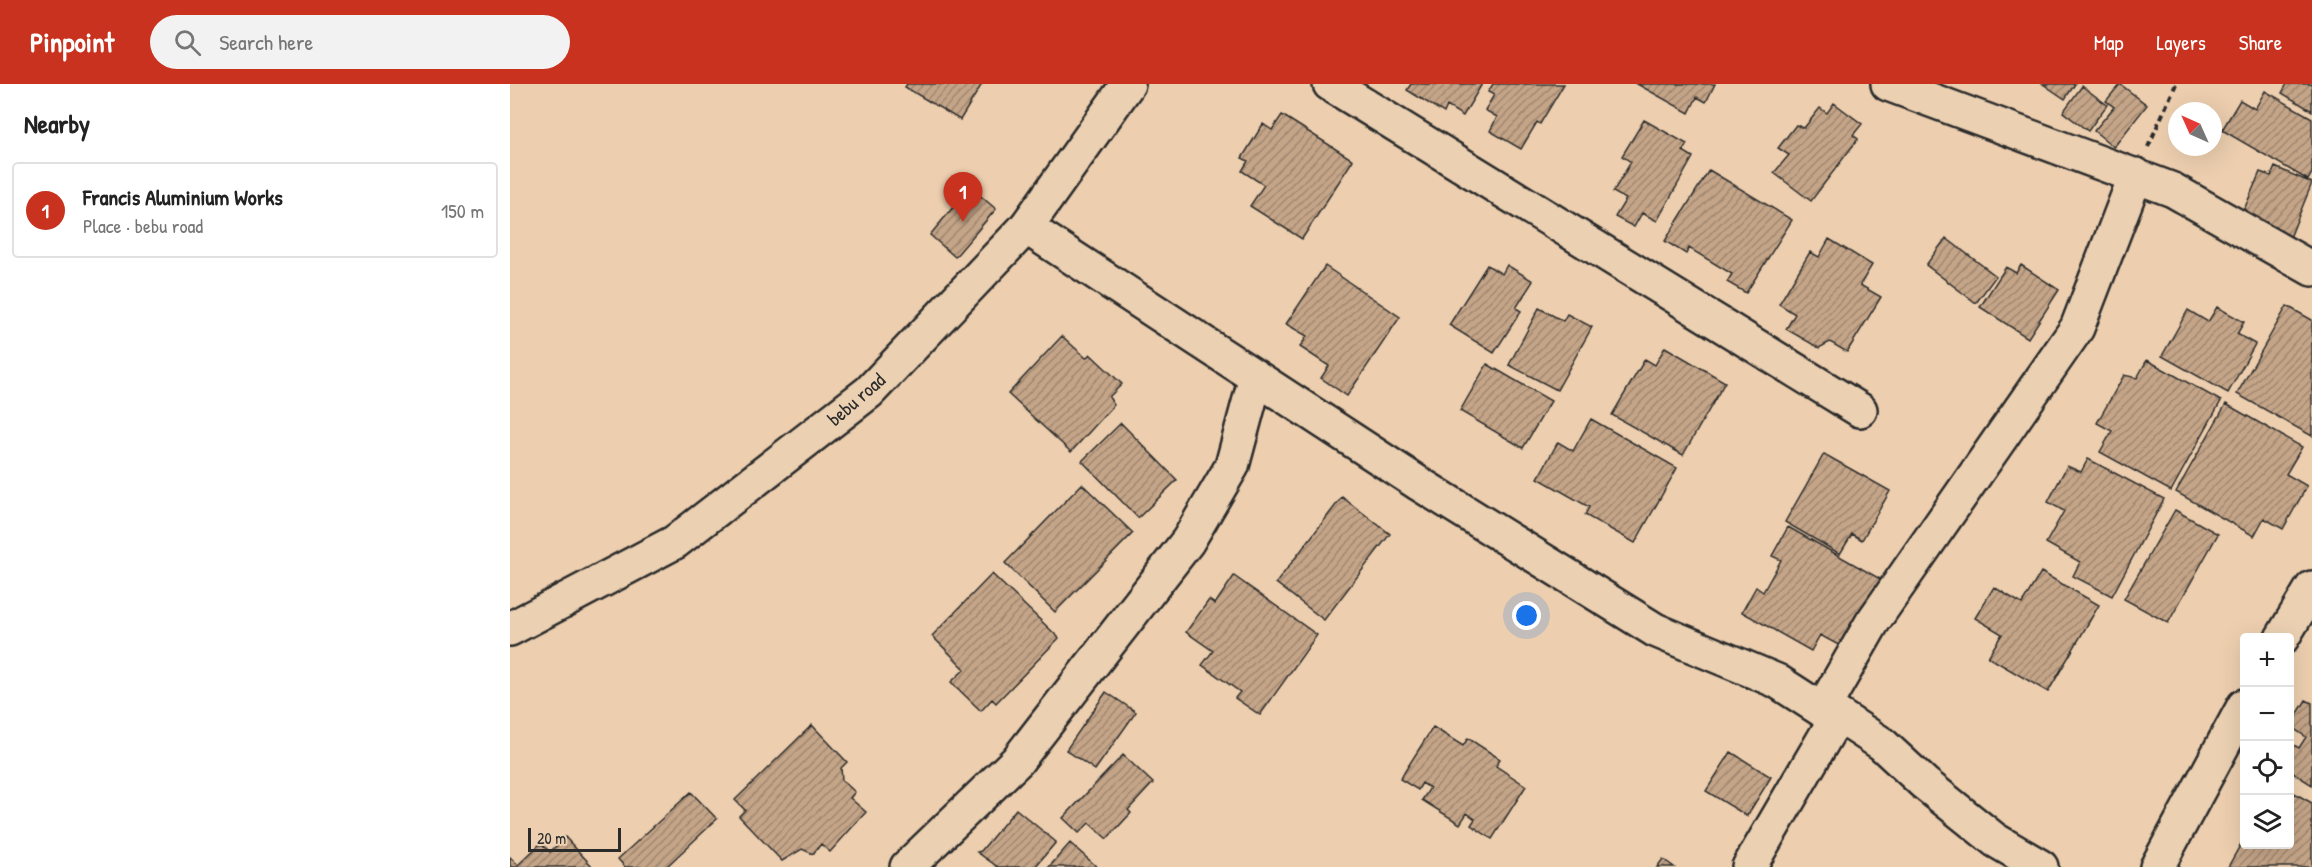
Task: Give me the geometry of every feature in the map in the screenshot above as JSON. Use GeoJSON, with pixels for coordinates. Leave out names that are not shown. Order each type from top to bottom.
{"type":"FeatureCollection","features":[{"type":"Feature","properties":{"kind":"street","name":"bebu road"},"geometry":{"type":"LineString","coordinates":[[510,629],[675,543],[860,399],[1026,227],[1128,84]]}},
{"type":"Feature","properties":{"kind":"street"},"geometry":{"type":"LineString","coordinates":[[1330,84],[1860,410]]}},
{"type":"Feature","properties":{"kind":"street"},"geometry":{"type":"LineString","coordinates":[[1888,84],[2173,190],[2312,269]]}},
{"type":"Feature","properties":{"kind":"street"},"geometry":{"type":"LineString","coordinates":[[1749,867],[1830,713],[1872,623],[2077,328],[2136,175]]}},
{"type":"Feature","properties":{"kind":"street"},"geometry":{"type":"LineString","coordinates":[[1026,227],[1418,483],[1655,630],[1777,681],[1882,744],[1924,783],[1995,840],[2041,867]]}},
{"type":"Feature","properties":{"kind":"street"},"geometry":{"type":"LineString","coordinates":[[907,867],[1017,761],[1188,541],[1232,466],[1256,377]]}},
{"type":"Feature","properties":{"kind":"street"},"geometry":{"type":"LineString","coordinates":[[2285,633],[2312,588]]}},
{"type":"Feature","properties":{"kind":"street"},"geometry":{"type":"LineString","coordinates":[[2157,867],[2240,713]]}},
{"type":"Feature","properties":{"kind":"path"},"geometry":{"type":"LineString","coordinates":[[2136,175],[2176,84]]}},
{"type":"Feature","properties":{"kind":"building"},"geometry":{"type":"Polygon","coordinates":[[[907,84],[982,84],[960,120],[905,87],[907,84]]]}},
{"type":"Feature","properties":{"kind":"building"},"geometry":{"type":"Polygon","coordinates":[[[1411,84],[1482,84],[1463,116],[1447,106],[1444,113],[1407,90],[1411,84]]]}},
{"type":"Feature","properties":{"kind":"building"},"geometry":{"type":"Polygon","coordinates":[[[1493,84],[1564,84],[1540,124],[1537,122],[1521,149],[1490,131],[1497,117],[1485,110],[1494,95],[1488,92],[1493,84]]]}},
{"type":"Feature","properties":{"kind":"building"},"geometry":{"type":"Polygon","coordinates":[[[1637,84],[1715,84],[1706,102],[1697,97],[1689,113],[1637,84]]]}},
{"type":"Feature","properties":{"kind":"building"},"geometry":{"type":"Polygon","coordinates":[[[2043,84],[2075,84],[2065,99],[2043,84]]]}},
{"type":"Feature","properties":{"kind":"building"},"geometry":{"type":"Polygon","coordinates":[[[2120,84],[2147,105],[2114,147],[2094,131],[2114,107],[2106,101],[2120,84]]]}},
{"type":"Feature","properties":{"kind":"building"},"geometry":{"type":"Polygon","coordinates":[[[2287,84],[2312,84],[2312,111],[2282,93],[2287,84]]]}},
{"type":"Feature","properties":{"kind":"building"},"geometry":{"type":"Polygon","coordinates":[[[2082,86],[2107,105],[2088,131],[2063,112],[2082,86]]]}},
{"type":"Feature","properties":{"kind":"building"},"geometry":{"type":"Polygon","coordinates":[[[2265,91],[2312,118],[2312,173],[2308,180],[2222,130],[2240,100],[2255,109],[2265,91]]]}},
{"type":"Feature","properties":{"kind":"building"},"geometry":{"type":"Polygon","coordinates":[[[1834,103],[1862,124],[1853,135],[1858,139],[1811,201],[1774,173],[1789,155],[1778,148],[1796,125],[1804,128],[1820,108],[1827,113],[1834,103]]]}},
{"type":"Feature","properties":{"kind":"building"},"geometry":{"type":"Polygon","coordinates":[[[1282,115],[1353,160],[1302,239],[1250,206],[1264,185],[1242,171],[1248,161],[1242,158],[1263,124],[1272,130],[1282,115]]]}},
{"type":"Feature","properties":{"kind":"building"},"geometry":{"type":"Polygon","coordinates":[[[1644,120],[1687,144],[1683,151],[1693,157],[1657,221],[1642,213],[1634,227],[1615,217],[1626,199],[1613,192],[1631,162],[1622,156],[1644,120]]]}},
{"type":"Feature","properties":{"kind":"building"},"geometry":{"type":"Polygon","coordinates":[[[2275,167],[2312,183],[2289,240],[2240,219],[2260,172],[2271,176],[2275,167]]]}},
{"type":"Feature","properties":{"kind":"building"},"geometry":{"type":"Polygon","coordinates":[[[1709,170],[1792,220],[1746,293],[1727,282],[1732,274],[1689,248],[1686,254],[1665,241],[1709,170]]]}},
{"type":"Feature","properties":{"kind":"building"},"geometry":{"type":"Polygon","coordinates":[[[970,187],[996,209],[955,257],[930,235],[970,187]]]}},
{"type":"Feature","properties":{"kind":"building"},"geometry":{"type":"Polygon","coordinates":[[[1946,238],[1996,276],[1976,303],[1926,265],[1946,238]]]}},
{"type":"Feature","properties":{"kind":"building"},"geometry":{"type":"Polygon","coordinates":[[[1829,239],[1872,265],[1860,285],[1881,297],[1847,352],[1830,342],[1819,348],[1786,329],[1795,314],[1779,304],[1810,252],[1819,257],[1829,239]]]}},
{"type":"Feature","properties":{"kind":"building"},"geometry":{"type":"Polygon","coordinates":[[[1487,265],[1502,274],[1507,265],[1533,281],[1516,308],[1521,311],[1494,353],[1449,325],[1487,265]]]}},
{"type":"Feature","properties":{"kind":"building"},"geometry":{"type":"Polygon","coordinates":[[[2021,265],[2059,290],[2028,338],[1980,307],[2006,267],[2016,273],[2021,265]]]}},
{"type":"Feature","properties":{"kind":"building"},"geometry":{"type":"Polygon","coordinates":[[[1325,266],[1400,317],[1347,396],[1321,378],[1329,366],[1300,347],[1307,336],[1286,324],[1325,266]]]}},
{"type":"Feature","properties":{"kind":"building"},"geometry":{"type":"Polygon","coordinates":[[[2287,306],[2312,320],[2312,436],[2237,394],[2287,306]]]}},
{"type":"Feature","properties":{"kind":"building"},"geometry":{"type":"Polygon","coordinates":[[[2217,307],[2244,322],[2237,334],[2255,344],[2228,393],[2162,356],[2188,310],[2208,322],[2217,307]]]}},
{"type":"Feature","properties":{"kind":"building"},"geometry":{"type":"Polygon","coordinates":[[[1539,308],[1563,321],[1567,314],[1592,327],[1557,390],[1509,365],[1539,308]]]}},
{"type":"Feature","properties":{"kind":"building"},"geometry":{"type":"Polygon","coordinates":[[[1062,336],[1086,358],[1090,354],[1122,384],[1109,397],[1114,405],[1071,452],[1008,394],[1062,336]]]}},
{"type":"Feature","properties":{"kind":"building"},"geometry":{"type":"Polygon","coordinates":[[[1665,347],[1725,382],[1683,455],[1612,415],[1645,359],[1655,365],[1665,347]]]}},
{"type":"Feature","properties":{"kind":"building"},"geometry":{"type":"Polygon","coordinates":[[[2147,360],[2221,401],[2171,491],[2100,452],[2112,431],[2097,423],[2124,375],[2137,378],[2147,360]]]}},
{"type":"Feature","properties":{"kind":"building"},"geometry":{"type":"Polygon","coordinates":[[[1487,364],[1551,401],[1523,448],[1460,411],[1487,364]]]}},
{"type":"Feature","properties":{"kind":"building"},"geometry":{"type":"Polygon","coordinates":[[[2226,404],[2302,447],[2286,474],[2307,486],[2283,529],[2264,518],[2254,536],[2176,492],[2226,404]]]}},
{"type":"Feature","properties":{"kind":"building"},"geometry":{"type":"Polygon","coordinates":[[[1591,419],[1677,468],[1635,543],[1585,515],[1589,507],[1538,478],[1558,442],[1573,451],[1591,419]]]}},
{"type":"Feature","properties":{"kind":"building"},"geometry":{"type":"Polygon","coordinates":[[[1121,423],[1177,480],[1138,518],[1082,461],[1121,423]]]}},
{"type":"Feature","properties":{"kind":"building"},"geometry":{"type":"Polygon","coordinates":[[[1824,454],[1890,491],[1862,540],[1852,534],[1840,554],[1785,522],[1824,454]]]}},
{"type":"Feature","properties":{"kind":"building"},"geometry":{"type":"Polygon","coordinates":[[[2088,459],[2164,499],[2112,596],[2073,576],[2080,562],[2046,543],[2064,511],[2048,502],[2067,466],[2081,472],[2088,459]]]}},
{"type":"Feature","properties":{"kind":"building"},"geometry":{"type":"Polygon","coordinates":[[[1082,484],[1133,533],[1055,612],[1005,563],[1082,484]]]}},
{"type":"Feature","properties":{"kind":"building"},"geometry":{"type":"Polygon","coordinates":[[[1342,497],[1390,534],[1324,620],[1276,583],[1342,497]]]}},
{"type":"Feature","properties":{"kind":"building"},"geometry":{"type":"Polygon","coordinates":[[[2175,510],[2218,534],[2168,623],[2124,599],[2175,510]]]}},
{"type":"Feature","properties":{"kind":"building"},"geometry":{"type":"Polygon","coordinates":[[[1788,527],[1882,580],[1844,648],[1820,635],[1811,651],[1742,612],[1756,587],[1763,592],[1781,560],[1772,556],[1788,527]]]}},
{"type":"Feature","properties":{"kind":"building"},"geometry":{"type":"Polygon","coordinates":[[[2041,572],[2099,605],[2048,692],[1988,657],[2002,634],[1975,618],[1994,587],[2022,604],[2041,572]]]}},
{"type":"Feature","properties":{"kind":"building"},"geometry":{"type":"Polygon","coordinates":[[[992,574],[1059,638],[996,703],[992,699],[981,711],[951,682],[965,669],[932,636],[992,574]]]}},
{"type":"Feature","properties":{"kind":"building"},"geometry":{"type":"Polygon","coordinates":[[[1234,576],[1317,635],[1260,715],[1235,698],[1240,692],[1202,665],[1213,651],[1186,632],[1209,600],[1215,604],[1234,576]]]}},
{"type":"Feature","properties":{"kind":"building"},"geometry":{"type":"Polygon","coordinates":[[[1106,692],[1136,712],[1095,770],[1066,750],[1106,692]]]}},
{"type":"Feature","properties":{"kind":"building"},"geometry":{"type":"Polygon","coordinates":[[[2306,700],[2312,703],[2312,785],[2294,774],[2294,745],[2299,748],[2306,737],[2294,729],[2294,720],[2306,700]]]}},
{"type":"Feature","properties":{"kind":"building"},"geometry":{"type":"Polygon","coordinates":[[[812,725],[847,762],[841,768],[842,780],[855,792],[850,798],[866,812],[830,852],[821,844],[813,854],[802,849],[782,861],[739,816],[745,810],[735,800],[812,725]]]}},
{"type":"Feature","properties":{"kind":"building"},"geometry":{"type":"Polygon","coordinates":[[[1433,727],[1463,746],[1468,738],[1500,759],[1496,766],[1526,786],[1492,839],[1471,825],[1475,819],[1467,813],[1460,824],[1422,800],[1430,788],[1422,783],[1418,790],[1400,779],[1433,727]]]}},
{"type":"Feature","properties":{"kind":"building"},"geometry":{"type":"Polygon","coordinates":[[[1731,752],[1771,777],[1747,816],[1706,791],[1731,752]]]}},
{"type":"Feature","properties":{"kind":"building"},"geometry":{"type":"Polygon","coordinates":[[[1123,755],[1153,783],[1128,810],[1131,813],[1107,839],[1089,823],[1079,833],[1063,818],[1123,755]]]}},
{"type":"Feature","properties":{"kind":"building"},"geometry":{"type":"Polygon","coordinates":[[[691,792],[717,819],[666,867],[625,867],[618,859],[691,792]]]}},
{"type":"Feature","properties":{"kind":"building"},"geometry":{"type":"Polygon","coordinates":[[[2294,793],[2312,803],[2312,867],[2228,867],[2240,846],[2240,849],[2294,849],[2294,793]]]}},
{"type":"Feature","properties":{"kind":"building"},"geometry":{"type":"Polygon","coordinates":[[[1016,809],[1056,842],[1035,867],[998,867],[977,852],[981,851],[1016,809]]]}},
{"type":"Feature","properties":{"kind":"building"},"geometry":{"type":"Polygon","coordinates":[[[565,837],[593,867],[510,867],[510,857],[518,865],[541,843],[550,852],[565,837]]]}},
{"type":"Feature","properties":{"kind":"building"},"geometry":{"type":"Polygon","coordinates":[[[1070,843],[1097,867],[1049,867],[1070,843]]]}},
{"type":"Feature","properties":{"kind":"building"},"geometry":{"type":"Polygon","coordinates":[[[1663,859],[1674,867],[1657,867],[1663,859]]]}},
{"type":"Feature","properties":{"kind":"place","name":"Francis Aluminium Works"},"geometry":{"type":"Point","coordinates":[963,222]}}]}
